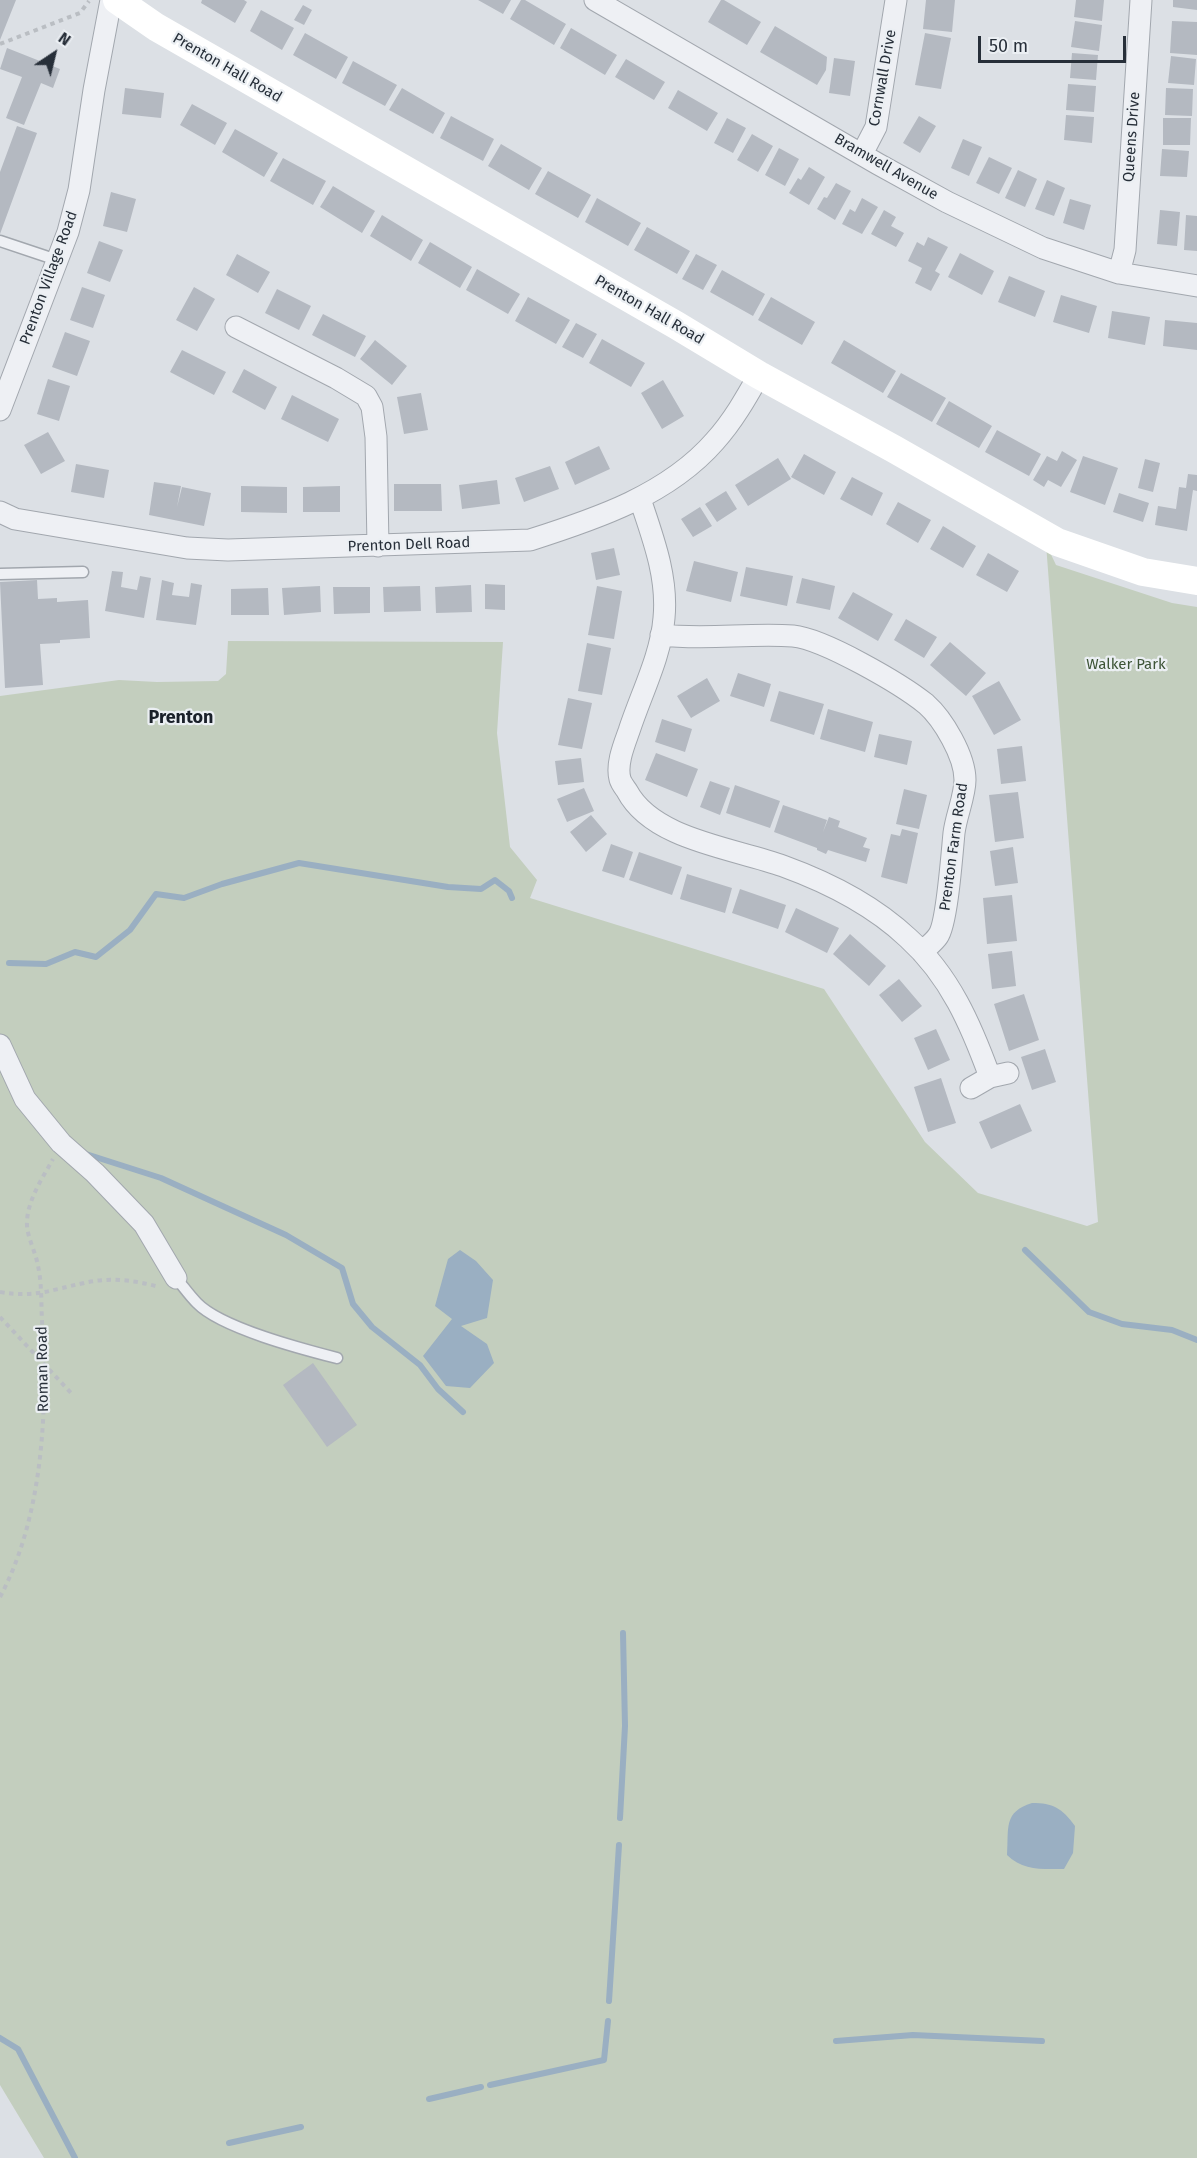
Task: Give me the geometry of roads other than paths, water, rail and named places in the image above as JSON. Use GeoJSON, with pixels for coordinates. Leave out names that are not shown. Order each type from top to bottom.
{"type":"FeatureCollection","features":[{"type":"Feature","properties":{"kind":"street","name":"Prenton Village Road"},"geometry":{"type":"LineString","coordinates":[[0,410],[68,232],[79,190],[94,90],[111,0]]}},
{"type":"Feature","properties":{"kind":"street","name":"Prenton Hall Road"},"geometry":{"type":"LineString","coordinates":[[117,0],[156,27],[676,325],[759,375],[894,448],[1057,542],[1143,572],[1197,581]]}},
{"type":"Feature","properties":{"kind":"street","name":"Bramwell Avenue"},"geometry":{"type":"LineString","coordinates":[[595,0],[628,8],[862,154],[948,202],[1043,248],[1119,273],[1197,286]]}},
{"type":"Feature","properties":{"kind":"street","name":"Cornwall Drive"},"geometry":{"type":"LineString","coordinates":[[862,154],[876,127],[896,0]]}},
{"type":"Feature","properties":{"kind":"street","name":"Queens Drive"},"geometry":{"type":"LineString","coordinates":[[1119,273],[1125,250],[1141,0]]}},
{"type":"Feature","properties":{"kind":"street"},"geometry":{"type":"LineString","coordinates":[[236,327],[336,378],[366,396],[372,407],[376,437],[378,546]]}},
{"type":"Feature","properties":{"kind":"street","name":"Prenton Dell Road"},"geometry":{"type":"LineString","coordinates":[[0,512],[15,519],[187,548],[228,550],[530,540],[576,525],[640,499],[688,467],[715,441],[740,407],[759,375]]}},
{"type":"Feature","properties":{"kind":"street"},"geometry":{"type":"LineString","coordinates":[[640,499],[655,543],[665,587],[664,620],[656,657],[621,754],[620,779],[632,802],[649,817],[682,835],[783,866],[831,886],[873,911],[908,937],[939,970],[999,1075],[971,1088]]}},
{"type":"Feature","properties":{"kind":"street","name":"Prenton Farm Road"},"geometry":{"type":"LineString","coordinates":[[661,635],[686,638],[794,636],[822,643],[892,682],[927,705],[951,734],[965,780],[955,824],[945,912],[940,935],[922,952]]}},
{"type":"Feature","properties":{"kind":"street"},"geometry":{"type":"LineString","coordinates":[[0,1045],[26,1099],[61,1143],[95,1173],[144,1224],[169,1283]]}},
{"type":"Feature","properties":{"kind":"lane"},"geometry":{"type":"LineString","coordinates":[[0,241],[57,260]]}},
{"type":"Feature","properties":{"kind":"lane"},"geometry":{"type":"LineString","coordinates":[[0,574],[83,572]]}},
{"type":"Feature","properties":{"kind":"lane"},"geometry":{"type":"LineString","coordinates":[[169,1283],[224,1321],[295,1347],[337,1358]]}},
{"type":"Feature","properties":{"kind":"water"},"geometry":{"type":"Polygon","coordinates":[[[460,1250],[476,1261],[493,1280],[487,1318],[461,1326],[487,1344],[494,1363],[470,1388],[446,1386],[423,1356],[452,1319],[435,1306],[448,1259],[460,1250]]]}},
{"type":"Feature","properties":{"kind":"water"},"geometry":{"type":"Polygon","coordinates":[[[1032,1803],[1046,1804],[1056,1808],[1075,1826],[1073,1853],[1064,1869],[1041,1869],[1026,1866],[1007,1855],[1009,1822],[1016,1811],[1032,1803]]]}},
{"type":"Feature","properties":{"kind":"waterway"},"geometry":{"type":"LineString","coordinates":[[9,963],[46,964],[75,952],[96,957],[130,930],[156,894],[184,898],[222,884],[299,863],[448,887],[481,889],[495,880],[509,891],[512,898]]}},
{"type":"Feature","properties":{"kind":"waterway"},"geometry":{"type":"LineString","coordinates":[[86,1154],[161,1178],[286,1235],[342,1268],[353,1304],[372,1327],[420,1365],[438,1389],[463,1412]]}},
{"type":"Feature","properties":{"kind":"waterway"},"geometry":{"type":"LineString","coordinates":[[1025,1250],[1089,1312],[1122,1324],[1172,1330],[1197,1340]]}},
{"type":"Feature","properties":{"kind":"waterway"},"geometry":{"type":"LineString","coordinates":[[620,1818],[625,1726],[623,1633]]}},
{"type":"Feature","properties":{"kind":"waterway"},"geometry":{"type":"LineString","coordinates":[[609,2001],[619,1845]]}},
{"type":"Feature","properties":{"kind":"waterway"},"geometry":{"type":"LineString","coordinates":[[490,2085],[604,2060],[608,2021]]}},
{"type":"Feature","properties":{"kind":"waterway"},"geometry":{"type":"LineString","coordinates":[[836,2041],[913,2035],[1042,2041]]}},
{"type":"Feature","properties":{"kind":"waterway"},"geometry":{"type":"LineString","coordinates":[[0,2038],[18,2049],[75,2158]]}},
{"type":"Feature","properties":{"kind":"waterway"},"geometry":{"type":"LineString","coordinates":[[429,2099],[481,2087]]}},
{"type":"Feature","properties":{"kind":"waterway"},"geometry":{"type":"LineString","coordinates":[[229,2143],[301,2127]]}},
{"type":"Feature","properties":{"kind":"district","name":"Prenton"},"geometry":{"type":"Point","coordinates":[181,718]}},
{"type":"Feature","properties":{"kind":"park label","name":"Walker Park"},"geometry":{"type":"Point","coordinates":[1126,665]}}]}
